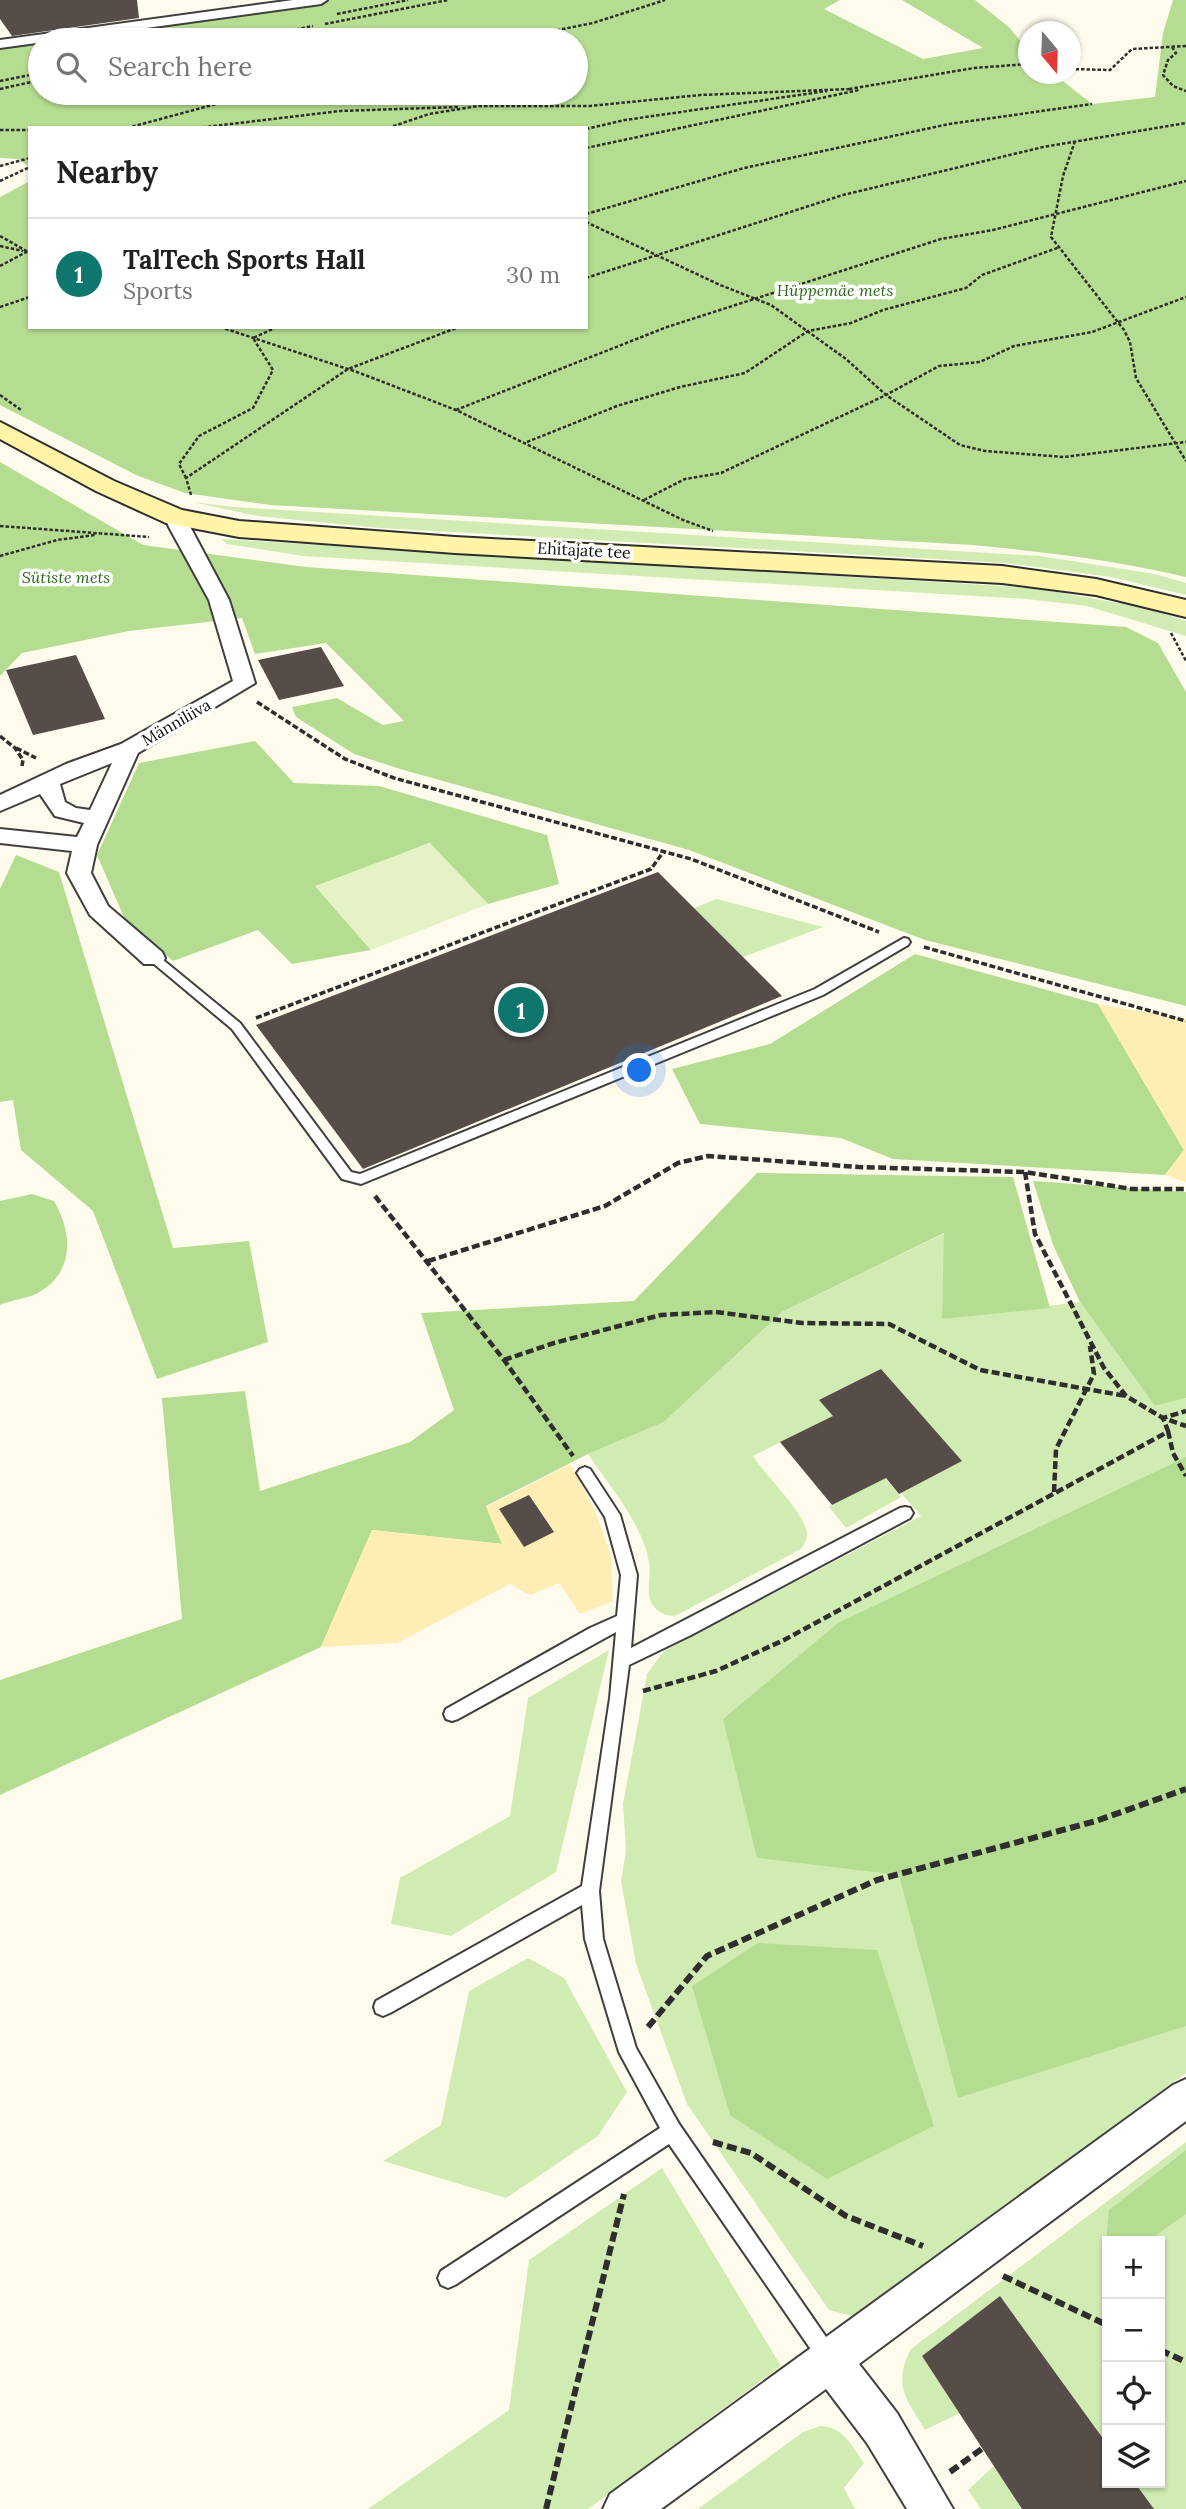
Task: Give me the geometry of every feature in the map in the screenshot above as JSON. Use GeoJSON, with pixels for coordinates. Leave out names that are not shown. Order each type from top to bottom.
{"type":"FeatureCollection","features":[{"type":"Feature","properties":{"kind":"main road","name":"Ehitajate tee"},"geometry":{"type":"LineString","coordinates":[[0,429],[105,486],[183,518],[239,529],[891,567],[1070,582],[1155,598],[1186,609]]}},
{"type":"Feature","properties":{"kind":"street"},"geometry":{"type":"LineString","coordinates":[[117,28],[321,0]]}},
{"type":"Feature","properties":{"kind":"street"},"geometry":{"type":"LineString","coordinates":[[0,44],[28,40]]}},
{"type":"Feature","properties":{"kind":"street"},"geometry":{"type":"LineString","coordinates":[[183,518],[227,619],[244,683],[236,688]]}},
{"type":"Feature","properties":{"kind":"street","name":"Männiliiva"},"geometry":{"type":"LineString","coordinates":[[153,957],[98,910],[79,873],[85,845],[129,749],[236,688]]}},
{"type":"Feature","properties":{"kind":"street"},"geometry":{"type":"LineString","coordinates":[[0,804],[129,749]]}},
{"type":"Feature","properties":{"kind":"street"},"geometry":{"type":"LineString","coordinates":[[43,785],[60,810],[97,817]]}},
{"type":"Feature","properties":{"kind":"street"},"geometry":{"type":"LineString","coordinates":[[0,836],[85,845]]}},
{"type":"Feature","properties":{"kind":"street"},"geometry":{"type":"LineString","coordinates":[[625,2509],[831,2362],[962,2261],[1186,2098]]}},
{"type":"Feature","properties":{"kind":"street"},"geometry":{"type":"LineString","coordinates":[[831,2362],[881,2428],[938,2492]]}},
{"type":"Feature","properties":{"kind":"lane"},"geometry":{"type":"LineString","coordinates":[[153,957],[236,1026],[347,1176],[361,1179],[818,992],[904,942]]}},
{"type":"Feature","properties":{"kind":"lane"},"geometry":{"type":"LineString","coordinates":[[585,1473],[612,1515],[629,1575],[618,1698],[590,1891],[594,1939],[628,2052],[672,2131],[831,2362]]}},
{"type":"Feature","properties":{"kind":"lane"},"geometry":{"type":"LineString","coordinates":[[622,1660],[685,1630],[905,1513]]}},
{"type":"Feature","properties":{"kind":"lane"},"geometry":{"type":"LineString","coordinates":[[452,1714],[596,1633],[626,1620]]}},
{"type":"Feature","properties":{"kind":"lane"},"geometry":{"type":"LineString","coordinates":[[383,2007],[590,1891]]}},
{"type":"Feature","properties":{"kind":"lane"},"geometry":{"type":"LineString","coordinates":[[448,2278],[672,2131]]}},
{"type":"Feature","properties":{"kind":"path"},"geometry":{"type":"LineString","coordinates":[[304,28],[448,0]]}},
{"type":"Feature","properties":{"kind":"path"},"geometry":{"type":"LineString","coordinates":[[568,28],[593,23],[665,0]]}},
{"type":"Feature","properties":{"kind":"path"},"geometry":{"type":"LineString","coordinates":[[1081,69],[1110,70],[1132,49],[1186,46]]}},
{"type":"Feature","properties":{"kind":"path"},"geometry":{"type":"LineString","coordinates":[[1172,47],[1177,53],[1168,60],[1163,75],[1173,86],[1186,91]]}},
{"type":"Feature","properties":{"kind":"path"},"geometry":{"type":"LineString","coordinates":[[588,148],[895,83],[974,68],[1018,65]]}},
{"type":"Feature","properties":{"kind":"path"},"geometry":{"type":"LineString","coordinates":[[0,81],[28,75]]}},
{"type":"Feature","properties":{"kind":"path"},"geometry":{"type":"LineString","coordinates":[[0,89],[28,83]]}},
{"type":"Feature","properties":{"kind":"path"},"geometry":{"type":"LineString","coordinates":[[588,129],[625,120],[895,83]]}},
{"type":"Feature","properties":{"kind":"path"},"geometry":{"type":"LineString","coordinates":[[215,126],[340,111],[478,106],[590,106],[699,95],[850,89]]}},
{"type":"Feature","properties":{"kind":"path"},"geometry":{"type":"LineString","coordinates":[[588,213],[744,168],[949,124],[1092,104]]}},
{"type":"Feature","properties":{"kind":"path"},"geometry":{"type":"LineString","coordinates":[[134,126],[212,105]]}},
{"type":"Feature","properties":{"kind":"path"},"geometry":{"type":"LineString","coordinates":[[394,126],[429,114],[478,106]]}},
{"type":"Feature","properties":{"kind":"path"},"geometry":{"type":"LineString","coordinates":[[588,277],[843,195],[1075,141],[1186,123]]}},
{"type":"Feature","properties":{"kind":"path"},"geometry":{"type":"LineString","coordinates":[[0,131],[28,130]]}},
{"type":"Feature","properties":{"kind":"path"},"geometry":{"type":"LineString","coordinates":[[1075,141],[1063,164],[1057,214],[1051,237],[1130,342],[1136,378],[1186,461]]}},
{"type":"Feature","properties":{"kind":"path"},"geometry":{"type":"LineString","coordinates":[[0,166],[28,159]]}},
{"type":"Feature","properties":{"kind":"path"},"geometry":{"type":"LineString","coordinates":[[0,181],[28,168]]}},
{"type":"Feature","properties":{"kind":"path"},"geometry":{"type":"LineString","coordinates":[[456,410],[592,355],[752,299],[941,239],[1057,214],[1186,181]]}},
{"type":"Feature","properties":{"kind":"path"},"geometry":{"type":"LineString","coordinates":[[588,223],[752,299],[771,305],[808,331],[886,395],[960,445],[985,451],[1064,457],[1186,442]]}},
{"type":"Feature","properties":{"kind":"path"},"geometry":{"type":"LineString","coordinates":[[0,236],[25,251]]}},
{"type":"Feature","properties":{"kind":"path"},"geometry":{"type":"LineString","coordinates":[[0,246],[25,251]]}},
{"type":"Feature","properties":{"kind":"path"},"geometry":{"type":"LineString","coordinates":[[527,442],[583,417],[630,402],[680,387],[745,373],[808,331],[851,323],[883,310],[966,288],[982,275],[1060,247]]}},
{"type":"Feature","properties":{"kind":"path"},"geometry":{"type":"LineString","coordinates":[[0,266],[25,251]]}},
{"type":"Feature","properties":{"kind":"path"},"geometry":{"type":"LineString","coordinates":[[644,500],[685,479],[721,473],[886,395],[939,366],[980,362],[1013,346],[1092,331],[1186,297]]}},
{"type":"Feature","properties":{"kind":"path"},"geometry":{"type":"LineString","coordinates":[[0,307],[28,298]]}},
{"type":"Feature","properties":{"kind":"path"},"geometry":{"type":"LineString","coordinates":[[226,329],[348,369],[456,410],[717,533]]}},
{"type":"Feature","properties":{"kind":"path"},"geometry":{"type":"LineString","coordinates":[[253,338],[273,329]]}},
{"type":"Feature","properties":{"kind":"path"},"geometry":{"type":"LineString","coordinates":[[186,478],[348,369],[454,329]]}},
{"type":"Feature","properties":{"kind":"path"},"geometry":{"type":"LineString","coordinates":[[0,556],[57,540],[105,534],[183,518],[186,478],[179,464],[181,457],[211,428],[230,416],[253,408],[274,370],[253,338]]}},
{"type":"Feature","properties":{"kind":"path"},"geometry":{"type":"LineString","coordinates":[[0,526],[105,534]]}},
{"type":"Feature","properties":{"kind":"path"},"geometry":{"type":"LineString","coordinates":[[1171,633],[1186,661]]}},
{"type":"Feature","properties":{"kind":"path"},"geometry":{"type":"LineString","coordinates":[[236,688],[345,759],[394,778],[704,863],[904,942],[1186,1021]]}},
{"type":"Feature","properties":{"kind":"path"},"geometry":{"type":"LineString","coordinates":[[0,736],[15,748],[23,760],[21,770],[25,780],[43,785]]}},
{"type":"Feature","properties":{"kind":"path"},"geometry":{"type":"LineString","coordinates":[[236,1026],[652,869],[664,851]]}},
{"type":"Feature","properties":{"kind":"path"},"geometry":{"type":"LineString","coordinates":[[428,1261],[605,1206],[678,1163],[708,1156],[859,1167],[940,1167],[1026,1172],[1132,1189],[1186,1189]]}},
{"type":"Feature","properties":{"kind":"path"},"geometry":{"type":"LineString","coordinates":[[1026,1172],[1035,1234],[1104,1368],[1126,1396]]}},
{"type":"Feature","properties":{"kind":"path"},"geometry":{"type":"LineString","coordinates":[[361,1179],[504,1360],[585,1473]]}},
{"type":"Feature","properties":{"kind":"path"},"geometry":{"type":"LineString","coordinates":[[504,1360],[554,1343],[661,1315],[716,1312],[802,1323],[889,1324],[980,1370],[1126,1396],[1163,1418],[1186,1426]]}},
{"type":"Feature","properties":{"kind":"path"},"geometry":{"type":"LineString","coordinates":[[1054,1493],[1056,1448],[1094,1374],[1090,1342]]}},
{"type":"Feature","properties":{"kind":"path"},"geometry":{"type":"LineString","coordinates":[[1163,1418],[1186,1411]]}},
{"type":"Feature","properties":{"kind":"path"},"geometry":{"type":"LineString","coordinates":[[1163,1418],[1173,1453],[1186,1476]]}},
{"type":"Feature","properties":{"kind":"path"},"geometry":{"type":"LineString","coordinates":[[618,1698],[716,1671],[785,1640],[1168,1431]]}},
{"type":"Feature","properties":{"kind":"path"},"geometry":{"type":"LineString","coordinates":[[628,2052],[706,1956],[877,1881],[1096,1821],[1186,1789]]}},
{"type":"Feature","properties":{"kind":"path"},"geometry":{"type":"LineString","coordinates":[[672,2131],[751,2153],[846,2216],[999,2274],[1102,2323]]}},
{"type":"Feature","properties":{"kind":"path"},"geometry":{"type":"LineString","coordinates":[[546,2509],[633,2157]]}},
{"type":"Feature","properties":{"kind":"path"},"geometry":{"type":"LineString","coordinates":[[1165,2352],[1186,2362]]}},
{"type":"Feature","properties":{"kind":"path"},"geometry":{"type":"LineString","coordinates":[[938,2492],[983,2448]]}},
{"type":"Feature","properties":{"kind":"green space","name":"Hüppemäe mets"},"geometry":{"type":"Polygon","coordinates":[[[321,0],[840,0],[824,9],[923,59],[983,48],[902,0],[975,0],[1010,28],[1018,38],[1018,84],[1067,84],[1092,104],[1155,97],[1163,33],[1173,0],[1186,0],[1186,577],[1080,557],[973,545],[271,505],[185,493],[136,475],[0,405],[0,197],[28,182],[28,329],[588,329],[588,126],[28,126],[28,166],[18,159],[0,158],[0,44],[28,40],[28,105],[588,105],[588,28],[117,28],[321,0]]]}},
{"type":"Feature","properties":{"kind":"green space","name":"Sütiste mets"},"geometry":{"type":"Polygon","coordinates":[[[0,462],[143,545],[306,567],[1126,627],[1158,643],[1186,692],[1186,1006],[925,940],[689,850],[354,754],[296,717],[292,707],[337,698],[383,725],[404,721],[326,643],[255,654],[242,618],[129,631],[22,653],[0,676],[0,462]]]}},
{"type":"Feature","properties":{"kind":"green space"},"geometry":{"type":"Polygon","coordinates":[[[192,502],[234,507],[1040,556],[1155,574],[1186,583],[1186,595],[1111,577],[1006,563],[380,528],[257,516],[192,502]]]}},
{"type":"Feature","properties":{"kind":"green space"},"geometry":{"type":"Polygon","coordinates":[[[222,539],[1034,588],[1146,608],[1186,621],[1186,636],[1087,606],[1027,599],[303,556],[227,544],[222,539]]]}},
{"type":"Feature","properties":{"kind":"green space"},"geometry":{"type":"Polygon","coordinates":[[[255,741],[294,783],[379,786],[547,835],[559,884],[488,904],[429,843],[316,887],[371,950],[292,964],[258,930],[173,961],[126,922],[97,855],[139,763],[255,741]]]}},
{"type":"Feature","properties":{"kind":"green space"},"geometry":{"type":"Polygon","coordinates":[[[430,843],[488,904],[371,950],[315,886],[430,843]]]}},
{"type":"Feature","properties":{"kind":"green space"},"geometry":{"type":"Polygon","coordinates":[[[16,855],[59,872],[173,1248],[249,1241],[268,1342],[157,1379],[93,1211],[21,1150],[13,1100],[0,1102],[0,889],[16,855]]]}},
{"type":"Feature","properties":{"kind":"green space"},"geometry":{"type":"Polygon","coordinates":[[[717,899],[823,927],[743,957],[694,908],[717,899]]]}},
{"type":"Feature","properties":{"kind":"green space"},"geometry":{"type":"Polygon","coordinates":[[[915,954],[1098,1004],[1184,1150],[1165,1175],[893,1159],[841,1138],[700,1124],[672,1069],[770,1044],[915,954]]]}},
{"type":"Feature","properties":{"kind":"green space"},"geometry":{"type":"Polygon","coordinates":[[[757,1173],[1013,1177],[1050,1308],[942,1319],[944,1233],[782,1312],[664,1422],[588,1454],[486,1506],[503,1544],[372,1530],[321,1647],[0,1795],[0,1680],[182,1619],[162,1398],[245,1391],[260,1491],[410,1442],[454,1410],[421,1313],[634,1301],[757,1173]]]}},
{"type":"Feature","properties":{"kind":"green space"},"geometry":{"type":"Polygon","coordinates":[[[1033,1181],[1186,1192],[1186,1398],[1155,1406],[1080,1302],[1053,1245],[1033,1181]]]}},
{"type":"Feature","properties":{"kind":"green space"},"geometry":{"type":"Polygon","coordinates":[[[32,1194],[54,1201],[60,1213],[67,1238],[65,1261],[52,1282],[41,1291],[0,1305],[0,1201],[32,1194]]]}},
{"type":"Feature","properties":{"kind":"green space"},"geometry":{"type":"Polygon","coordinates":[[[945,1233],[942,1319],[1080,1302],[1155,1406],[1186,1398],[1186,2073],[852,2316],[829,2310],[687,2104],[636,1964],[621,1881],[626,1851],[623,1804],[647,1674],[664,1651],[921,1516],[901,1493],[962,1461],[881,1370],[820,1400],[901,1497],[846,1528],[829,1507],[861,1490],[809,1428],[753,1456],[800,1516],[807,1534],[805,1542],[801,1549],[675,1616],[662,1613],[652,1604],[649,1595],[649,1562],[640,1533],[588,1454],[664,1422],[782,1312],[945,1233]]]}},
{"type":"Feature","properties":{"kind":"green space"},"geometry":{"type":"Polygon","coordinates":[[[1186,1457],[1186,2026],[958,2098],[899,1875],[757,1858],[723,1719],[838,1623],[1186,1457]]]}},
{"type":"Feature","properties":{"kind":"green space"},"geometry":{"type":"Polygon","coordinates":[[[609,1650],[556,1872],[451,1936],[391,1924],[400,1878],[510,1816],[528,1698],[609,1650]]]}},
{"type":"Feature","properties":{"kind":"green space"},"geometry":{"type":"Polygon","coordinates":[[[758,1943],[877,1950],[934,2126],[827,2179],[730,2115],[692,1986],[758,1943]]]}},
{"type":"Feature","properties":{"kind":"green space"},"geometry":{"type":"Polygon","coordinates":[[[528,1958],[564,1978],[627,2092],[598,2136],[506,2198],[383,2161],[441,2125],[469,1991],[528,1958]]]}},
{"type":"Feature","properties":{"kind":"green space"},"geometry":{"type":"Polygon","coordinates":[[[1186,2142],[1186,2509],[1154,2509],[1139,2488],[1165,2488],[1165,2236],[1102,2236],[1102,2437],[1000,2297],[922,2356],[960,2413],[925,2430],[908,2401],[902,2383],[905,2362],[911,2349],[1186,2142]]]}},
{"type":"Feature","properties":{"kind":"green space"},"geometry":{"type":"Polygon","coordinates":[[[1186,2150],[1186,2214],[1155,2236],[1107,2236],[1109,2210],[1186,2150]]]}},
{"type":"Feature","properties":{"kind":"green space"},"geometry":{"type":"Polygon","coordinates":[[[662,2168],[781,2366],[588,2509],[368,2509],[509,2410],[529,2260],[662,2168]]]}},
{"type":"Feature","properties":{"kind":"green space"},"geometry":{"type":"Polygon","coordinates":[[[820,2426],[841,2433],[864,2463],[844,2488],[855,2509],[698,2509],[803,2432],[820,2426]]]}},
{"type":"Feature","properties":{"kind":"green space"},"geometry":{"type":"Polygon","coordinates":[[[994,2466],[1022,2509],[981,2509],[968,2490],[994,2466]]]}},
{"type":"Feature","properties":{"kind":"sand"},"geometry":{"type":"Polygon","coordinates":[[[1098,1004],[1186,1019],[1186,1182],[1165,1175],[1184,1150],[1098,1004]]]}},
{"type":"Feature","properties":{"kind":"sand"},"geometry":{"type":"Polygon","coordinates":[[[570,1464],[594,1508],[611,1555],[613,1601],[580,1614],[559,1583],[530,1595],[510,1584],[397,1643],[321,1647],[372,1530],[502,1544],[486,1507],[570,1464]]]}},
{"type":"Feature","properties":{"kind":"building"},"geometry":{"type":"Polygon","coordinates":[[[0,0],[137,0],[139,18],[68,28],[28,28],[28,34],[12,36],[0,19],[0,0]]]}},
{"type":"Feature","properties":{"kind":"building"},"geometry":{"type":"Polygon","coordinates":[[[321,647],[344,686],[279,700],[258,660],[321,647]]]}},
{"type":"Feature","properties":{"kind":"building"},"geometry":{"type":"Polygon","coordinates":[[[76,655],[105,719],[33,735],[6,670],[76,655]]]}},
{"type":"Feature","properties":{"kind":"building"},"geometry":{"type":"Polygon","coordinates":[[[658,872],[782,996],[363,1169],[256,1025],[658,872]]]}},
{"type":"Feature","properties":{"kind":"building"},"geometry":{"type":"Polygon","coordinates":[[[881,1369],[962,1461],[899,1494],[886,1478],[832,1505],[780,1442],[833,1416],[819,1400],[881,1369]]]}},
{"type":"Feature","properties":{"kind":"building"},"geometry":{"type":"Polygon","coordinates":[[[529,1495],[554,1532],[524,1547],[499,1509],[529,1495]]]}},
{"type":"Feature","properties":{"kind":"building"},"geometry":{"type":"Polygon","coordinates":[[[1000,2296],[1102,2437],[1102,2488],[1139,2488],[1154,2509],[1022,2509],[922,2356],[1000,2296]]]}},
{"type":"Feature","properties":{"kind":"place","name":"TalTech Sports Hall"},"geometry":{"type":"Point","coordinates":[521,1010]}}]}
